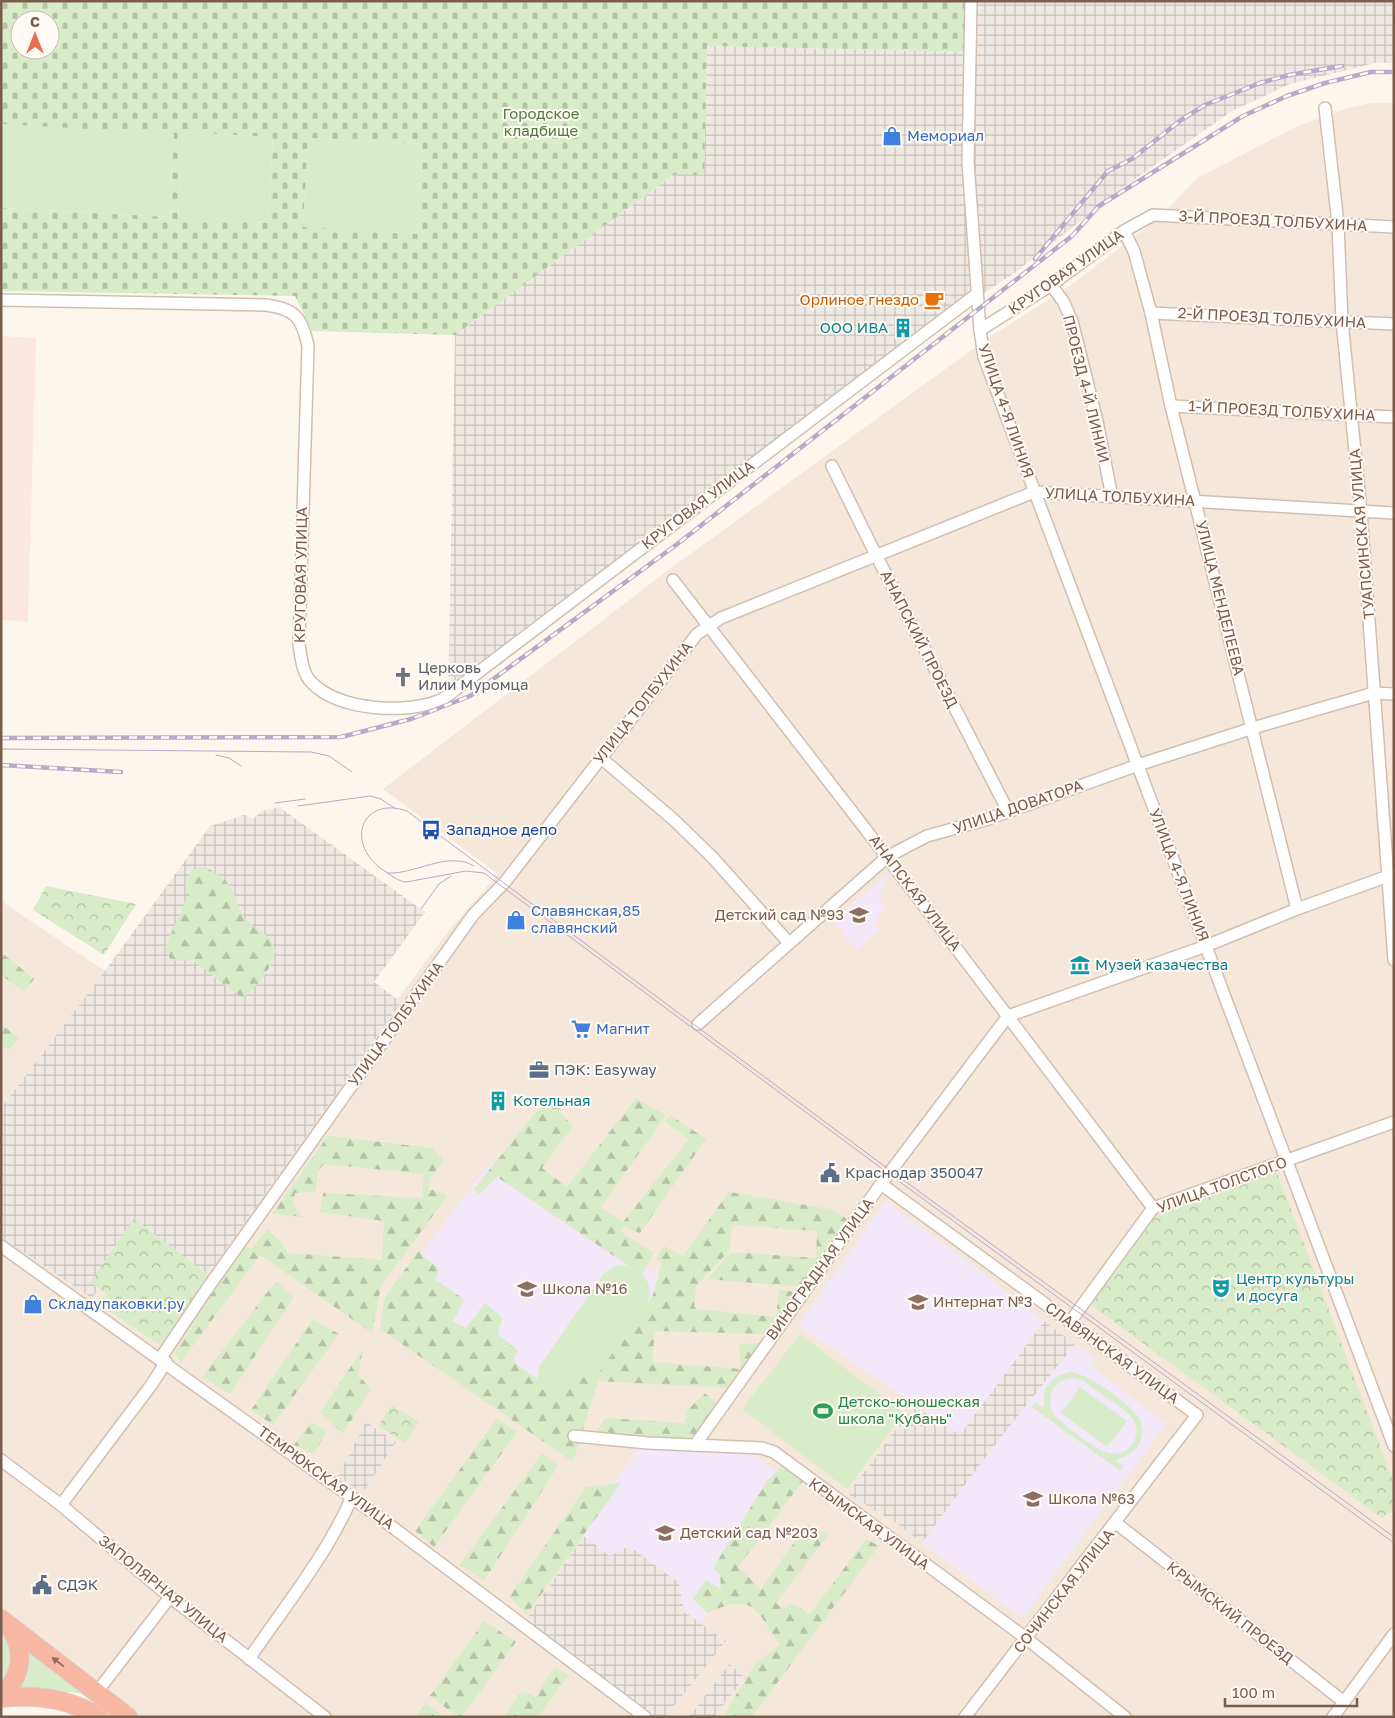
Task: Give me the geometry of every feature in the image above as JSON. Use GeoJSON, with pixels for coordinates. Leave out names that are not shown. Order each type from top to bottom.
{"type":"FeatureCollection","features":[{"type":"Feature","properties":{"kind":"highway"},"geometry":{"type":"LineString","coordinates":[[5,1623],[128,1717]]}},
{"type":"Feature","properties":{"kind":"highway"},"geometry":{"type":"LineString","coordinates":[[1,1696],[14,1679],[20,1662],[18,1643],[5,1623]]}},
{"type":"Feature","properties":{"kind":"highway"},"geometry":{"type":"LineString","coordinates":[[1,1696],[57,1699],[81,1707],[99,1717]]}},
{"type":"Feature","properties":{"kind":"street","name":"УЛИЦА 4-Я ЛИНИЯ"},"geometry":{"type":"LineString","coordinates":[[971,1],[968,162],[977,294],[984,357],[1394,1446]]}},
{"type":"Feature","properties":{"kind":"street","name":"ТУАПСИНСКАЯ УЛИЦА"},"geometry":{"type":"LineString","coordinates":[[1325,108],[1338,224],[1342,321],[1361,512],[1374,693],[1391,876],[1394,960]]}},
{"type":"Feature","properties":{"kind":"street","name":"КРУГОВАЯ УЛИЦА"},"geometry":{"type":"LineString","coordinates":[[980,330],[1051,284],[1124,231],[1152,214]]}},
{"type":"Feature","properties":{"kind":"street","name":"3-Й ПРОЕЗД ТОЛБУХИНА"},"geometry":{"type":"LineString","coordinates":[[1152,214],[1394,227]]}},
{"type":"Feature","properties":{"kind":"street","name":"УЛИЦА МЕНДЕЛЕЕВА"},"geometry":{"type":"LineString","coordinates":[[1124,231],[1134,251],[1151,313],[1171,406],[1297,908]]}},
{"type":"Feature","properties":{"kind":"street","name":"ПРОЕЗД 4-Й ЛИНИИ"},"geometry":{"type":"LineString","coordinates":[[1051,284],[1063,301],[1072,321],[1097,421],[1112,497]]}},
{"type":"Feature","properties":{"kind":"street","name":"КРУГОВАЯ УЛИЦА"},"geometry":{"type":"LineString","coordinates":[[1,300],[266,305],[292,311],[304,326],[308,346],[299,644],[302,665],[311,682],[327,695],[356,706],[411,707],[435,703],[443,699],[977,294]]}},
{"type":"Feature","properties":{"kind":"street","name":"2-Й ПРОЕЗД ТОЛБУХИНА"},"geometry":{"type":"LineString","coordinates":[[1151,313],[1394,324]]}},
{"type":"Feature","properties":{"kind":"street","name":"1-Й ПРОЕЗД ТОЛБУХИНА"},"geometry":{"type":"LineString","coordinates":[[1171,406],[1394,417]]}},
{"type":"Feature","properties":{"kind":"street","name":"АНАПСКИЙ ПРОЕЗД"},"geometry":{"type":"LineString","coordinates":[[832,466],[1008,812]]}},
{"type":"Feature","properties":{"kind":"street","name":"УЛИЦА ТОЛБУХИНА"},"geometry":{"type":"LineString","coordinates":[[61,1505],[152,1384],[163,1360],[212,1281],[473,916],[506,882],[697,634],[721,618],[1034,492],[1394,513]]}},
{"type":"Feature","properties":{"kind":"street","name":"АНАПСКАЯ УЛИЦА"},"geometry":{"type":"LineString","coordinates":[[674,580],[887,856],[1153,1208]]}},
{"type":"Feature","properties":{"kind":"street","name":"УЛИЦА ДОВАТОРА"},"geometry":{"type":"LineString","coordinates":[[698,1024],[887,856],[927,836],[1008,812],[1138,765],[1253,728],[1374,693],[1394,694]]}},
{"type":"Feature","properties":{"kind":"street"},"geometry":{"type":"LineString","coordinates":[[601,758],[674,820],[713,858],[790,944]]}},
{"type":"Feature","properties":{"kind":"street"},"geometry":{"type":"LineString","coordinates":[[1008,1016],[1206,946],[1297,908],[1391,876]]}},
{"type":"Feature","properties":{"kind":"street","name":"ВИНОГРАДНАЯ УЛИЦА"},"geometry":{"type":"LineString","coordinates":[[695,1445],[881,1184],[1008,1016]]}},
{"type":"Feature","properties":{"kind":"street","name":"УЛИЦА ТОЛСТОГО"},"geometry":{"type":"LineString","coordinates":[[1070,1322],[1153,1208],[1394,1122]]}},
{"type":"Feature","properties":{"kind":"street","name":"СЛАВЯНСКАЯ УЛИЦА"},"geometry":{"type":"LineString","coordinates":[[881,1184],[1197,1415]]}},
{"type":"Feature","properties":{"kind":"street","name":"ТЕМРЮКСКАЯ УЛИЦА"},"geometry":{"type":"LineString","coordinates":[[1,1246],[163,1360],[352,1497],[645,1717]]}},
{"type":"Feature","properties":{"kind":"street","name":"СОЧИНСКАЯ УЛИЦА"},"geometry":{"type":"LineString","coordinates":[[965,1717],[1027,1639],[1197,1415]]}},
{"type":"Feature","properties":{"kind":"street","name":"КРЫМСКАЯ УЛИЦА"},"geometry":{"type":"LineString","coordinates":[[574,1436],[648,1443],[762,1448],[774,1452],[1027,1639],[1125,1717]]}},
{"type":"Feature","properties":{"kind":"street","name":"ЗАПОЛЯРНАЯ УЛИЦА"},"geometry":{"type":"LineString","coordinates":[[1,1460],[61,1505],[170,1597],[325,1717]]}},
{"type":"Feature","properties":{"kind":"street"},"geometry":{"type":"LineString","coordinates":[[249,1658],[328,1544],[342,1522],[352,1497]]}},
{"type":"Feature","properties":{"kind":"street","name":"КРЫМСКИЙ ПРОЕЗД"},"geometry":{"type":"LineString","coordinates":[[1116,1523],[1344,1702]]}},
{"type":"Feature","properties":{"kind":"street"},"geometry":{"type":"LineString","coordinates":[[97,1692],[170,1597]]}},
{"type":"Feature","properties":{"kind":"street"},"geometry":{"type":"LineString","coordinates":[[1333,1717],[1394,1634]]}},
{"type":"Feature","properties":{"kind":"shaded area"},"geometry":{"type":"Polygon","coordinates":[[[967,1],[1394,1],[1394,63],[1375,63],[1290,84],[1232,111],[1118,191],[1016,272],[987,291],[448,700],[455,335],[675,174],[704,174],[707,46],[967,52],[967,1]]]}},
{"type":"Feature","properties":{"kind":"shaded area"},"geometry":{"type":"Polygon","coordinates":[[[1371,103],[1394,103],[1394,1717],[133,1717],[1,1612],[1,1124],[377,1026],[450,929],[498,874],[383,789],[667,571],[988,338],[1068,287],[1159,218],[1197,178],[1298,126],[1348,108],[1371,103]]]}},
{"type":"Feature","properties":{"kind":"shaded area"},"geometry":{"type":"Polygon","coordinates":[[[1,336],[36,338],[28,622],[1,620],[1,336]]]}},
{"type":"Feature","properties":{"kind":"shaded area"},"geometry":{"type":"Polygon","coordinates":[[[279,807],[425,912],[374,982],[401,1002],[208,1275],[199,1267],[91,1282],[99,1288],[92,1298],[1,1237],[1,1108],[105,971],[210,826],[244,815],[253,819],[262,811],[279,807]]]}},
{"type":"Feature","properties":{"kind":"shaded area","name":"Детский сад №93"},"geometry":{"type":"Polygon","coordinates":[[[889,874],[879,897],[885,909],[875,922],[880,930],[857,950],[832,920],[889,874]]]}},
{"type":"Feature","properties":{"kind":"shaded area"},"geometry":{"type":"Polygon","coordinates":[[[1,901],[105,971],[1,1108],[1,901]]]}},
{"type":"Feature","properties":{"kind":"shaded area","name":"Школа №16"},"geometry":{"type":"Polygon","coordinates":[[[490,1163],[666,1281],[573,1419],[388,1297],[490,1163]]]}},
{"type":"Feature","properties":{"kind":"shaded area","name":"Интернат №3"},"geometry":{"type":"Polygon","coordinates":[[[885,1201],[962,1257],[1044,1321],[960,1435],[799,1326],[885,1201]]]}},
{"type":"Feature","properties":{"kind":"shaded area"},"geometry":{"type":"Polygon","coordinates":[[[1044,1321],[1075,1344],[988,1454],[922,1543],[895,1522],[848,1494],[914,1405],[960,1435],[1044,1321]]]}},
{"type":"Feature","properties":{"kind":"shaded area","name":"Школа №63"},"geometry":{"type":"Polygon","coordinates":[[[1075,1344],[1095,1358],[1090,1365],[1166,1424],[1022,1618],[922,1543],[988,1454],[1075,1344]]]}},
{"type":"Feature","properties":{"kind":"shaded area"},"geometry":{"type":"Polygon","coordinates":[[[366,1422],[396,1442],[362,1494],[338,1476],[366,1422]]]}},
{"type":"Feature","properties":{"kind":"shaded area","name":"Детский сад №203"},"geometry":{"type":"Polygon","coordinates":[[[643,1444],[749,1451],[789,1481],[723,1568],[735,1576],[701,1622],[684,1612],[679,1583],[629,1546],[610,1556],[577,1531],[643,1444]]]}},
{"type":"Feature","properties":{"kind":"shaded area"},"geometry":{"type":"Polygon","coordinates":[[[584,1536],[629,1546],[680,1583],[684,1612],[726,1641],[665,1717],[656,1717],[525,1621],[584,1536]]]}},
{"type":"Feature","properties":{"kind":"shaded area"},"geometry":{"type":"Polygon","coordinates":[[[729,1664],[745,1677],[714,1717],[689,1717],[729,1664]]]}},
{"type":"Feature","properties":{"kind":"green space","name":"Городское кладбище"},"geometry":{"type":"Polygon","coordinates":[[[1,1],[967,1],[967,52],[707,46],[704,175],[675,174],[455,335],[312,331],[295,296],[1,291],[1,208],[169,217],[174,134],[1,124],[1,1]],[[183,132],[178,218],[268,223],[273,137],[183,132]],[[308,138],[303,227],[417,234],[422,144],[308,138]]]}},
{"type":"Feature","properties":{"kind":"green space"},"geometry":{"type":"Polygon","coordinates":[[[1,124],[174,133],[169,217],[1,208],[1,124]]]}},
{"type":"Feature","properties":{"kind":"green space"},"geometry":{"type":"Polygon","coordinates":[[[183,132],[273,137],[268,223],[178,219],[183,132]]]}},
{"type":"Feature","properties":{"kind":"green space"},"geometry":{"type":"Polygon","coordinates":[[[308,138],[422,144],[417,234],[303,227],[308,138]]]}},
{"type":"Feature","properties":{"kind":"green space"},"geometry":{"type":"Polygon","coordinates":[[[205,866],[226,881],[234,893],[244,919],[270,938],[276,950],[264,977],[242,998],[192,960],[171,961],[165,947],[188,895],[185,885],[191,870],[205,866]]]}},
{"type":"Feature","properties":{"kind":"green space"},"geometry":{"type":"Polygon","coordinates":[[[46,886],[136,904],[104,955],[33,910],[46,886]]]}},
{"type":"Feature","properties":{"kind":"green space"},"geometry":{"type":"Polygon","coordinates":[[[1,952],[34,979],[24,992],[1,975],[1,952]]]}},
{"type":"Feature","properties":{"kind":"green space"},"geometry":{"type":"Polygon","coordinates":[[[1,1024],[19,1038],[9,1050],[1,1045],[1,1024]]]}},
{"type":"Feature","properties":{"kind":"green space"},"geometry":{"type":"Polygon","coordinates":[[[636,1098],[666,1115],[601,1207],[623,1222],[689,1139],[665,1122],[670,1115],[706,1139],[640,1233],[624,1227],[621,1232],[654,1253],[642,1275],[497,1177],[480,1194],[473,1190],[546,1100],[560,1105],[561,1114],[573,1126],[542,1168],[567,1187],[636,1098]]]}},
{"type":"Feature","properties":{"kind":"green space"},"geometry":{"type":"Polygon","coordinates":[[[328,1136],[433,1148],[444,1161],[430,1178],[429,1189],[448,1195],[381,1286],[372,1333],[260,1255],[181,1362],[174,1354],[212,1294],[246,1246],[251,1249],[267,1229],[281,1242],[288,1253],[382,1260],[384,1221],[320,1212],[323,1193],[422,1198],[424,1174],[324,1164],[318,1171],[316,1191],[295,1193],[293,1204],[303,1217],[272,1214],[328,1136]]]}},
{"type":"Feature","properties":{"kind":"green space"},"geometry":{"type":"Polygon","coordinates":[[[1277,1172],[1394,1483],[1394,1509],[1382,1518],[1091,1305],[1156,1216],[1277,1172]]]}},
{"type":"Feature","properties":{"kind":"green space"},"geometry":{"type":"Polygon","coordinates":[[[729,1192],[835,1210],[848,1220],[803,1287],[707,1279],[731,1252],[816,1258],[817,1231],[733,1225],[729,1251],[696,1286],[694,1307],[697,1309],[776,1317],[779,1290],[800,1292],[768,1334],[655,1331],[652,1362],[741,1369],[739,1344],[761,1343],[729,1388],[598,1381],[573,1462],[380,1329],[384,1299],[418,1251],[439,1269],[436,1280],[465,1300],[453,1321],[466,1328],[485,1303],[503,1318],[497,1334],[518,1350],[513,1361],[560,1397],[566,1377],[581,1367],[593,1381],[653,1295],[662,1262],[656,1259],[664,1246],[683,1256],[729,1192]]]}},
{"type":"Feature","properties":{"kind":"green space"},"geometry":{"type":"Polygon","coordinates":[[[134,1218],[208,1275],[160,1345],[99,1304],[107,1294],[90,1282],[134,1218]]]}},
{"type":"Feature","properties":{"kind":"green space"},"geometry":{"type":"Polygon","coordinates":[[[624,1265],[642,1274],[649,1285],[649,1299],[646,1306],[584,1396],[551,1400],[537,1380],[539,1367],[604,1273],[615,1266],[624,1265]]]}},
{"type":"Feature","properties":{"kind":"green space"},"geometry":{"type":"Polygon","coordinates":[[[276,1281],[293,1298],[230,1394],[202,1377],[276,1281]]]}},
{"type":"Feature","properties":{"kind":"green space"},"geometry":{"type":"Polygon","coordinates":[[[313,1319],[339,1334],[273,1425],[251,1410],[313,1319]]]}},
{"type":"Feature","properties":{"kind":"green space","name":"Детско-юношеская школа \"Кубань\""},"geometry":{"type":"Polygon","coordinates":[[[800,1334],[904,1413],[847,1489],[742,1409],[800,1334]]]}},
{"type":"Feature","properties":{"kind":"green space"},"geometry":{"type":"Polygon","coordinates":[[[363,1349],[358,1375],[371,1389],[343,1434],[320,1412],[363,1349]]]}},
{"type":"Feature","properties":{"kind":"green space"},"geometry":{"type":"Polygon","coordinates":[[[1071,1372],[1096,1382],[1131,1408],[1141,1421],[1142,1436],[1136,1449],[1123,1458],[1115,1460],[1123,1466],[1120,1471],[1032,1407],[1035,1402],[1044,1408],[1046,1389],[1053,1380],[1071,1372]],[[1076,1378],[1062,1381],[1053,1390],[1050,1402],[1055,1416],[1096,1448],[1116,1454],[1128,1449],[1135,1439],[1137,1432],[1133,1419],[1120,1407],[1076,1378]]]}},
{"type":"Feature","properties":{"kind":"green space"},"geometry":{"type":"Polygon","coordinates":[[[1080,1387],[1127,1421],[1107,1447],[1061,1413],[1080,1387]]]}},
{"type":"Feature","properties":{"kind":"green space"},"geometry":{"type":"Polygon","coordinates":[[[704,1393],[718,1403],[691,1444],[594,1435],[605,1418],[684,1423],[688,1410],[704,1393]]]}},
{"type":"Feature","properties":{"kind":"green space"},"geometry":{"type":"Polygon","coordinates":[[[392,1405],[419,1422],[405,1443],[378,1426],[392,1405]]]}},
{"type":"Feature","properties":{"kind":"green space"},"geometry":{"type":"Polygon","coordinates":[[[497,1418],[517,1432],[434,1547],[415,1531],[497,1418]]]}},
{"type":"Feature","properties":{"kind":"green space"},"geometry":{"type":"Polygon","coordinates":[[[311,1422],[327,1431],[314,1454],[294,1445],[311,1422]]]}},
{"type":"Feature","properties":{"kind":"green space"},"geometry":{"type":"Polygon","coordinates":[[[542,1453],[558,1466],[484,1581],[460,1565],[542,1453]]]}},
{"type":"Feature","properties":{"kind":"green space"},"geometry":{"type":"Polygon","coordinates":[[[781,1467],[803,1481],[738,1567],[761,1589],[808,1523],[828,1535],[776,1603],[783,1609],[792,1603],[810,1614],[866,1539],[879,1546],[752,1717],[725,1717],[729,1706],[756,1663],[780,1645],[765,1621],[752,1607],[744,1604],[735,1604],[707,1613],[693,1599],[706,1580],[721,1589],[720,1575],[713,1568],[767,1481],[781,1467]]]}},
{"type":"Feature","properties":{"kind":"green space"},"geometry":{"type":"Polygon","coordinates":[[[621,1483],[527,1614],[509,1597],[586,1487],[621,1483]]]}},
{"type":"Feature","properties":{"kind":"green space"},"geometry":{"type":"Polygon","coordinates":[[[484,1621],[516,1642],[462,1717],[458,1717],[430,1696],[484,1621]]]}},
{"type":"Feature","properties":{"kind":"green space"},"geometry":{"type":"Polygon","coordinates":[[[1,1629],[9,1642],[11,1656],[8,1670],[1,1684],[1,1629]]]}},
{"type":"Feature","properties":{"kind":"green space"},"geometry":{"type":"Polygon","coordinates":[[[32,1651],[79,1688],[79,1693],[22,1688],[20,1684],[28,1668],[28,1653],[32,1651]]]}},
{"type":"Feature","properties":{"kind":"green space"},"geometry":{"type":"Polygon","coordinates":[[[554,1667],[569,1675],[538,1717],[503,1717],[522,1691],[536,1697],[554,1667]]]}},
{"type":"Feature","properties":{"kind":"green space"},"geometry":{"type":"Polygon","coordinates":[[[426,1703],[445,1717],[416,1717],[426,1703]]]}},
{"type":"Feature","properties":{"kind":"tram line"},"geometry":{"type":"LineString","coordinates":[[1,749],[311,752],[329,756],[352,772]]}},
{"type":"Feature","properties":{"kind":"tram line"},"geometry":{"type":"LineString","coordinates":[[216,755],[229,758],[241,766]]}},
{"type":"Feature","properties":{"kind":"tram line"},"geometry":{"type":"LineString","coordinates":[[298,806],[370,796],[381,799],[396,809]]}},
{"type":"Feature","properties":{"kind":"tram line"},"geometry":{"type":"LineString","coordinates":[[275,803],[305,799]]}},
{"type":"Feature","properties":{"kind":"tram line"},"geometry":{"type":"LineString","coordinates":[[1394,1537],[891,1171],[407,811],[391,808],[378,810],[369,816],[363,825],[362,837],[365,849],[373,861],[386,872],[406,882],[466,871],[484,873],[889,1174],[1394,1543]]}},
{"type":"Feature","properties":{"kind":"tram line"},"geometry":{"type":"LineString","coordinates":[[387,873],[398,873],[453,861],[464,862],[474,866]]}},
{"type":"Feature","properties":{"kind":"tram line"},"geometry":{"type":"LineString","coordinates":[[421,909],[439,884],[451,876]]}},
{"type":"Feature","properties":{"kind":"railway"},"geometry":{"type":"LineString","coordinates":[[1035,259],[1108,171],[1132,159],[1181,120],[1205,105],[1260,83],[1289,75],[1342,66]]}},
{"type":"Feature","properties":{"kind":"railway"},"geometry":{"type":"LineString","coordinates":[[1,738],[341,737],[411,719],[470,696],[676,545],[1072,236],[1099,206],[1243,116],[1287,96],[1325,83],[1371,72],[1394,72]]}},
{"type":"Feature","properties":{"kind":"railway"},"geometry":{"type":"LineString","coordinates":[[1,765],[121,772]]}},
{"type":"Feature","properties":{"kind":"place","name":"Мемориал"},"geometry":{"type":"Point","coordinates":[892,136]}},
{"type":"Feature","properties":{"kind":"place","name":"Орлиное гнездо"},"geometry":{"type":"Point","coordinates":[934,300]}},
{"type":"Feature","properties":{"kind":"place","name":"ООО ИВА"},"geometry":{"type":"Point","coordinates":[903,328]}},
{"type":"Feature","properties":{"kind":"place","name":"Церковь Илии Муромца"},"geometry":{"type":"Point","coordinates":[403,677]}},
{"type":"Feature","properties":{"kind":"place","name":"Западное депо"},"geometry":{"type":"Point","coordinates":[431,830]}},
{"type":"Feature","properties":{"kind":"place","name":"Детский сад №93"},"geometry":{"type":"Point","coordinates":[859,915]}},
{"type":"Feature","properties":{"kind":"place","name":"Славянская,85 славянский"},"geometry":{"type":"Point","coordinates":[516,920]}},
{"type":"Feature","properties":{"kind":"place","name":"Музей казачества"},"geometry":{"type":"Point","coordinates":[1080,965]}},
{"type":"Feature","properties":{"kind":"place","name":"Магнит"},"geometry":{"type":"Point","coordinates":[581,1029]}},
{"type":"Feature","properties":{"kind":"place","name":"ПЭК: Easyway"},"geometry":{"type":"Point","coordinates":[539,1070]}},
{"type":"Feature","properties":{"kind":"place","name":"Котельная"},"geometry":{"type":"Point","coordinates":[498,1101]}},
{"type":"Feature","properties":{"kind":"place","name":"Краснодар 350047"},"geometry":{"type":"Point","coordinates":[830,1173]}},
{"type":"Feature","properties":{"kind":"place","name":"Центр культуры и досуга"},"geometry":{"type":"Point","coordinates":[1221,1288]}},
{"type":"Feature","properties":{"kind":"place","name":"Школа №16"},"geometry":{"type":"Point","coordinates":[527,1289]}},
{"type":"Feature","properties":{"kind":"place","name":"Интернат №3"},"geometry":{"type":"Point","coordinates":[918,1302]}},
{"type":"Feature","properties":{"kind":"place","name":"Складупаковки.ру"},"geometry":{"type":"Point","coordinates":[33,1304]}},
{"type":"Feature","properties":{"kind":"place","name":"Детско-юношеская школа \"Кубань\""},"geometry":{"type":"Point","coordinates":[823,1411]}},
{"type":"Feature","properties":{"kind":"place","name":"Школа №63"},"geometry":{"type":"Point","coordinates":[1033,1499]}},
{"type":"Feature","properties":{"kind":"place","name":"Детский сад №203"},"geometry":{"type":"Point","coordinates":[665,1533]}},
{"type":"Feature","properties":{"kind":"place","name":"СДЭК"},"geometry":{"type":"Point","coordinates":[42,1585]}}]}
